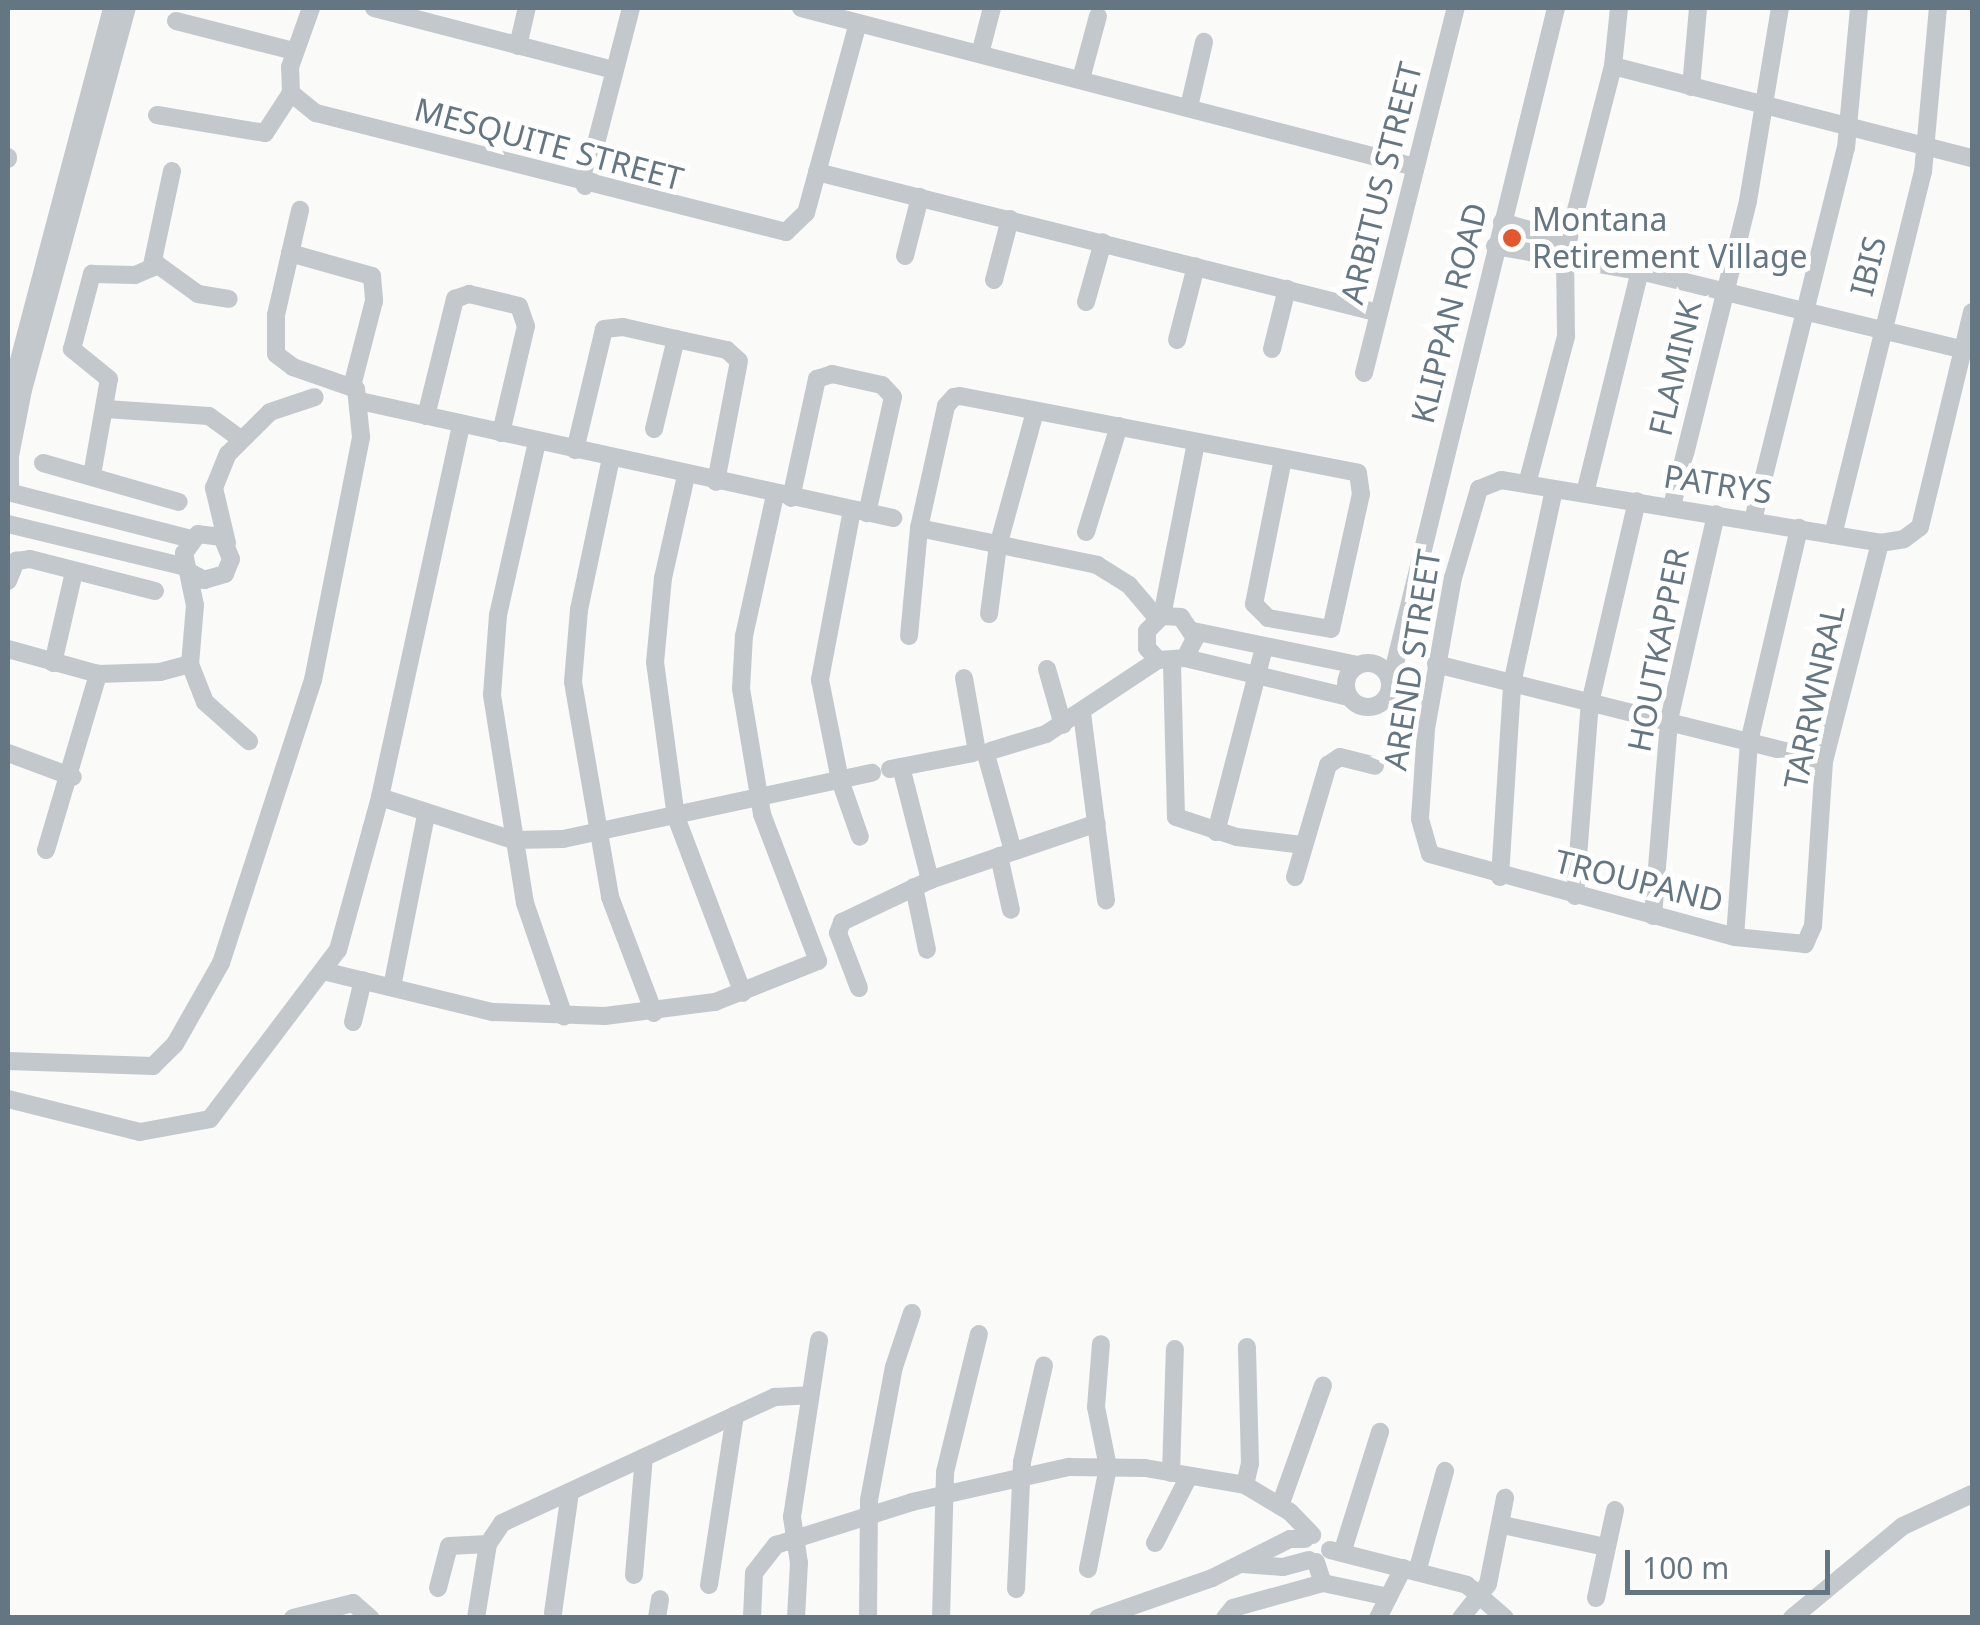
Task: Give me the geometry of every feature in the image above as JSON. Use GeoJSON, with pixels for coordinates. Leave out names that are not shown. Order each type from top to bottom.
{"type":"FeatureCollection","features":[{"type":"Feature","properties":{"kind":"street"},"geometry":{"type":"LineString","coordinates":[[8,402],[112,8]]}},
{"type":"Feature","properties":{"kind":"street"},"geometry":{"type":"LineString","coordinates":[[127,8],[23,390],[10,456],[8,522],[218,578]]}},
{"type":"Feature","properties":{"kind":"street"},"geometry":{"type":"LineString","coordinates":[[157,115],[255,136],[264,133],[291,92],[294,51],[311,8]]}},
{"type":"Feature","properties":{"kind":"street"},"geometry":{"type":"LineString","coordinates":[[374,8],[430,15],[518,46],[614,70]]}},
{"type":"Feature","properties":{"kind":"street"},"geometry":{"type":"LineString","coordinates":[[518,46],[527,8]]}},
{"type":"Feature","properties":{"kind":"street"},"geometry":{"type":"LineString","coordinates":[[585,186],[631,8]]}},
{"type":"Feature","properties":{"kind":"street"},"geometry":{"type":"LineString","coordinates":[[800,8],[1415,167]]}},
{"type":"Feature","properties":{"kind":"street"},"geometry":{"type":"LineString","coordinates":[[980,54],[992,8]]}},
{"type":"Feature","properties":{"kind":"street","name":"ARBITUS STREET"},"geometry":{"type":"LineString","coordinates":[[1364,373],[1456,8]]}},
{"type":"Feature","properties":{"kind":"street","name":"KLIPPAN ROAD"},"geometry":{"type":"LineString","coordinates":[[1390,684],[1556,8]]}},
{"type":"Feature","properties":{"kind":"street"},"geometry":{"type":"LineString","coordinates":[[1526,484],[1566,336],[1566,251],[1613,66],[1619,8]]}},
{"type":"Feature","properties":{"kind":"street"},"geometry":{"type":"LineString","coordinates":[[1691,87],[1698,8]]}},
{"type":"Feature","properties":{"kind":"street","name":"FLAMINK"},"geometry":{"type":"LineString","coordinates":[[1672,506],[1768,108],[1780,8]]}},
{"type":"Feature","properties":{"kind":"street"},"geometry":{"type":"LineString","coordinates":[[1753,520],[1850,129],[1858,8]]}},
{"type":"Feature","properties":{"kind":"street","name":"IBIS"},"geometry":{"type":"LineString","coordinates":[[1834,535],[1928,147],[1938,8]]}},
{"type":"Feature","properties":{"kind":"street"},"geometry":{"type":"LineString","coordinates":[[1081,80],[1098,16]]}},
{"type":"Feature","properties":{"kind":"street"},"geometry":{"type":"LineString","coordinates":[[176,20],[294,51]]}},
{"type":"Feature","properties":{"kind":"street"},"geometry":{"type":"LineString","coordinates":[[858,23],[817,172],[1379,313]]}},
{"type":"Feature","properties":{"kind":"street"},"geometry":{"type":"LineString","coordinates":[[1189,106],[1204,42]]}},
{"type":"Feature","properties":{"kind":"street"},"geometry":{"type":"LineString","coordinates":[[1613,66],[1972,158]]}},
{"type":"Feature","properties":{"kind":"street","name":"MESQUITE STREET"},"geometry":{"type":"LineString","coordinates":[[291,92],[316,113],[758,230],[786,232],[799,225],[817,172]]}},
{"type":"Feature","properties":{"kind":"street"},"geometry":{"type":"LineString","coordinates":[[92,476],[106,409],[106,373],[72,348],[89,280],[97,270],[135,274],[152,265],[172,172]]}},
{"type":"Feature","properties":{"kind":"street"},"geometry":{"type":"LineString","coordinates":[[905,256],[920,197]]}},
{"type":"Feature","properties":{"kind":"street"},"geometry":{"type":"LineString","coordinates":[[300,210],[273,336],[276,354],[293,368],[356,394],[426,416],[686,476],[893,518]]}},
{"type":"Feature","properties":{"kind":"street"},"geometry":{"type":"LineString","coordinates":[[994,280],[1010,219]]}},
{"type":"Feature","properties":{"kind":"street"},"geometry":{"type":"LineString","coordinates":[[1502,222],[1566,251],[1640,272],[1964,350]]}},
{"type":"Feature","properties":{"kind":"street"},"geometry":{"type":"LineString","coordinates":[[1086,302],[1103,242]]}},
{"type":"Feature","properties":{"kind":"street"},"geometry":{"type":"LineString","coordinates":[[1496,246],[1566,251]]}},
{"type":"Feature","properties":{"kind":"street"},"geometry":{"type":"LineString","coordinates":[[8,1061],[152,1066],[174,1044],[222,963],[313,680],[362,437],[356,394],[374,301],[372,276],[290,253]]}},
{"type":"Feature","properties":{"kind":"street"},"geometry":{"type":"LineString","coordinates":[[152,265],[198,294],[229,299]]}},
{"type":"Feature","properties":{"kind":"street"},"geometry":{"type":"LineString","coordinates":[[1176,340],[1196,266]]}},
{"type":"Feature","properties":{"kind":"street"},"geometry":{"type":"LineString","coordinates":[[1585,493],[1640,272]]}},
{"type":"Feature","properties":{"kind":"street"},"geometry":{"type":"LineString","coordinates":[[1272,348],[1287,289]]}},
{"type":"Feature","properties":{"kind":"street"},"geometry":{"type":"LineString","coordinates":[[426,416],[452,305],[469,294],[525,310],[501,433]]}},
{"type":"Feature","properties":{"kind":"street"},"geometry":{"type":"LineString","coordinates":[[1880,543],[1904,539],[1920,527],[1972,312]]}},
{"type":"Feature","properties":{"kind":"street"},"geometry":{"type":"LineString","coordinates":[[574,450],[604,329],[727,350],[740,361],[716,482]]}},
{"type":"Feature","properties":{"kind":"street"},"geometry":{"type":"LineString","coordinates":[[654,429],[676,339]]}},
{"type":"Feature","properties":{"kind":"street"},"geometry":{"type":"LineString","coordinates":[[323,971],[493,1012],[564,1016],[654,1013],[744,993],[818,960],[758,798],[740,664],[818,379],[832,374],[882,386],[892,398],[820,660],[840,780],[860,837]]}},
{"type":"Feature","properties":{"kind":"street"},"geometry":{"type":"LineString","coordinates":[[249,742],[204,702],[190,664],[196,605],[188,570],[195,537],[214,505],[219,472],[238,437],[270,412],[315,397]]}},
{"type":"Feature","properties":{"kind":"street"},"geometry":{"type":"LineString","coordinates":[[909,636],[918,528],[950,400],[1119,426],[1353,471],[1362,479],[1331,629],[1268,618],[1254,604],[1283,458]]}},
{"type":"Feature","properties":{"kind":"street"},"geometry":{"type":"LineString","coordinates":[[106,409],[210,416],[238,437]]}},
{"type":"Feature","properties":{"kind":"street"},"geometry":{"type":"LineString","coordinates":[[989,614],[998,546],[1035,412]]}},
{"type":"Feature","properties":{"kind":"street"},"geometry":{"type":"LineString","coordinates":[[8,1099],[161,1132],[210,1119],[237,1087],[267,1037],[323,971],[349,922],[461,424]]}},
{"type":"Feature","properties":{"kind":"street"},"geometry":{"type":"LineString","coordinates":[[1086,532],[1119,426]]}},
{"type":"Feature","properties":{"kind":"street"},"geometry":{"type":"LineString","coordinates":[[537,442],[494,650],[492,695],[513,840],[534,938],[564,1016]]}},
{"type":"Feature","properties":{"kind":"street"},"geometry":{"type":"LineString","coordinates":[[918,528],[1097,565],[1129,585],[1159,617],[1180,617],[1193,631],[1264,648],[1357,665],[1378,665],[1390,684],[1375,706],[1172,661],[1146,640],[1159,617],[1196,442]]}},
{"type":"Feature","properties":{"kind":"street"},"geometry":{"type":"LineString","coordinates":[[611,458],[574,642],[573,682],[596,834],[610,897],[654,1013]]}},
{"type":"Feature","properties":{"kind":"street"},"geometry":{"type":"LineString","coordinates":[[42,463],[178,502]]}},
{"type":"Feature","properties":{"kind":"street"},"geometry":{"type":"LineString","coordinates":[[686,476],[662,578],[655,662],[676,817],[744,993]]}},
{"type":"Feature","properties":{"kind":"street","name":"PATRYS"},"geometry":{"type":"LineString","coordinates":[[1501,480],[1880,543]]}},
{"type":"Feature","properties":{"kind":"street","name":"AREND STREET"},"geometry":{"type":"LineString","coordinates":[[1440,861],[1424,844],[1420,818],[1436,664],[1473,500],[1486,483],[1501,480]]}},
{"type":"Feature","properties":{"kind":"street"},"geometry":{"type":"LineString","coordinates":[[1500,877],[1512,684],[1554,489]]}},
{"type":"Feature","properties":{"kind":"street"},"geometry":{"type":"LineString","coordinates":[[10,490],[195,537],[214,534],[228,543]]}},
{"type":"Feature","properties":{"kind":"street"},"geometry":{"type":"LineString","coordinates":[[1575,896],[1590,704],[1637,501]]}},
{"type":"Feature","properties":{"kind":"street"},"geometry":{"type":"LineString","coordinates":[[196,605],[232,559],[214,505]]}},
{"type":"Feature","properties":{"kind":"street","name":"HOUTKAPPER"},"geometry":{"type":"LineString","coordinates":[[1653,916],[1668,720],[1716,514]]}},
{"type":"Feature","properties":{"kind":"street"},"geometry":{"type":"LineString","coordinates":[[1736,937],[1749,742],[1799,528]]}},
{"type":"Feature","properties":{"kind":"street","name":"TARRWNRAL"},"geometry":{"type":"LineString","coordinates":[[1813,926],[1824,761],[1880,543]]}},
{"type":"Feature","properties":{"kind":"street"},"geometry":{"type":"LineString","coordinates":[[8,581],[22,558],[155,591]]}},
{"type":"Feature","properties":{"kind":"street"},"geometry":{"type":"LineString","coordinates":[[53,663],[74,572]]}},
{"type":"Feature","properties":{"kind":"street"},"geometry":{"type":"LineString","coordinates":[[380,797],[513,840],[596,834],[982,752],[1063,725],[1172,661],[1193,631]]}},
{"type":"Feature","properties":{"kind":"street","name":"KLIPPAN ROAD"},"geometry":{"type":"LineString","coordinates":[[1378,665],[1402,634]]}},
{"type":"Feature","properties":{"kind":"street"},"geometry":{"type":"LineString","coordinates":[[1216,832],[1264,648]]}},
{"type":"Feature","properties":{"kind":"street"},"geometry":{"type":"LineString","coordinates":[[8,649],[98,674],[160,672],[190,664]]}},
{"type":"Feature","properties":{"kind":"street"},"geometry":{"type":"LineString","coordinates":[[1172,661],[1173,812],[1178,821],[1216,832],[1302,845]]}},
{"type":"Feature","properties":{"kind":"street"},"geometry":{"type":"LineString","coordinates":[[1436,664],[1824,761]]}},
{"type":"Feature","properties":{"kind":"street"},"geometry":{"type":"LineString","coordinates":[[1349,698],[1346,684],[1357,665]]}},
{"type":"Feature","properties":{"kind":"street"},"geometry":{"type":"LineString","coordinates":[[1047,668],[1063,725]]}},
{"type":"Feature","properties":{"kind":"street"},"geometry":{"type":"LineString","coordinates":[[46,850],[72,777],[98,674]]}},
{"type":"Feature","properties":{"kind":"street"},"geometry":{"type":"LineString","coordinates":[[964,678],[1006,854],[1011,910]]}},
{"type":"Feature","properties":{"kind":"street"},"geometry":{"type":"LineString","coordinates":[[1082,713],[1106,900]]}},
{"type":"Feature","properties":{"kind":"street"},"geometry":{"type":"LineString","coordinates":[[8,752],[72,777]]}},
{"type":"Feature","properties":{"kind":"street"},"geometry":{"type":"LineString","coordinates":[[1295,877],[1332,758],[1375,766]]}},
{"type":"Feature","properties":{"kind":"street"},"geometry":{"type":"LineString","coordinates":[[888,770],[922,884],[928,950]]}},
{"type":"Feature","properties":{"kind":"street"},"geometry":{"type":"LineString","coordinates":[[392,988],[426,815]]}},
{"type":"Feature","properties":{"kind":"street"},"geometry":{"type":"LineString","coordinates":[[859,988],[840,926],[922,884],[1096,823]]}},
{"type":"Feature","properties":{"kind":"street","name":"TROUPAND"},"geometry":{"type":"LineString","coordinates":[[1440,861],[1736,937],[1797,948],[1810,938],[1813,926]]}},
{"type":"Feature","properties":{"kind":"street"},"geometry":{"type":"LineString","coordinates":[[354,1022],[362,980]]}},
{"type":"Feature","properties":{"kind":"street"},"geometry":{"type":"LineString","coordinates":[[868,1618],[871,1518],[882,1419],[912,1313]]}},
{"type":"Feature","properties":{"kind":"street"},"geometry":{"type":"LineString","coordinates":[[940,1618],[946,1493],[979,1334]]}},
{"type":"Feature","properties":{"kind":"street"},"geometry":{"type":"LineString","coordinates":[[796,1618],[798,1540],[792,1516],[819,1340]]}},
{"type":"Feature","properties":{"kind":"street"},"geometry":{"type":"LineString","coordinates":[[1088,1569],[1108,1467],[1096,1407],[1100,1344]]}},
{"type":"Feature","properties":{"kind":"street"},"geometry":{"type":"LineString","coordinates":[[1245,1485],[1250,1464],[1247,1347]]}},
{"type":"Feature","properties":{"kind":"street"},"geometry":{"type":"LineString","coordinates":[[1155,1543],[1179,1475],[1175,1349]]}},
{"type":"Feature","properties":{"kind":"street"},"geometry":{"type":"LineString","coordinates":[[1016,1589],[1022,1477],[1044,1365]]}},
{"type":"Feature","properties":{"kind":"street"},"geometry":{"type":"LineString","coordinates":[[1280,1506],[1323,1384]]}},
{"type":"Feature","properties":{"kind":"street"},"geometry":{"type":"LineString","coordinates":[[476,1618],[488,1544],[508,1519],[775,1397],[809,1395]]}},
{"type":"Feature","properties":{"kind":"street"},"geometry":{"type":"LineString","coordinates":[[708,1585],[736,1416]]}},
{"type":"Feature","properties":{"kind":"street"},"geometry":{"type":"LineString","coordinates":[[1323,1583],[1324,1555],[1380,1432]]}},
{"type":"Feature","properties":{"kind":"street"},"geometry":{"type":"LineString","coordinates":[[634,1575],[644,1457]]}},
{"type":"Feature","properties":{"kind":"street"},"geometry":{"type":"LineString","coordinates":[[752,1618],[760,1558],[798,1540],[946,1493],[1022,1477],[1108,1467],[1245,1485],[1280,1506],[1324,1555]]}},
{"type":"Feature","properties":{"kind":"street"},"geometry":{"type":"LineString","coordinates":[[1378,1618],[1410,1570],[1445,1471]]}},
{"type":"Feature","properties":{"kind":"street"},"geometry":{"type":"LineString","coordinates":[[553,1614],[570,1492]]}},
{"type":"Feature","properties":{"kind":"street"},"geometry":{"type":"LineString","coordinates":[[1792,1618],[1903,1526],[1972,1494]]}},
{"type":"Feature","properties":{"kind":"street"},"geometry":{"type":"LineString","coordinates":[[1461,1618],[1488,1584],[1505,1498]]}},
{"type":"Feature","properties":{"kind":"street"},"geometry":{"type":"LineString","coordinates":[[1596,1598],[1615,1510]]}},
{"type":"Feature","properties":{"kind":"street"},"geometry":{"type":"LineString","coordinates":[[1502,1525],[1606,1547]]}},
{"type":"Feature","properties":{"kind":"street"},"geometry":{"type":"LineString","coordinates":[[1098,1618],[1242,1564],[1272,1546],[1309,1537]]}},
{"type":"Feature","properties":{"kind":"street"},"geometry":{"type":"LineString","coordinates":[[438,1588],[449,1546],[488,1544]]}},
{"type":"Feature","properties":{"kind":"street"},"geometry":{"type":"LineString","coordinates":[[1242,1564],[1282,1567],[1324,1555],[1410,1570],[1480,1592],[1506,1618]]}},
{"type":"Feature","properties":{"kind":"street"},"geometry":{"type":"LineString","coordinates":[[1225,1618],[1233,1608],[1323,1583],[1389,1598]]}},
{"type":"Feature","properties":{"kind":"street"},"geometry":{"type":"LineString","coordinates":[[293,1618],[353,1603],[370,1618]]}},
{"type":"Feature","properties":{"kind":"place","name":"Montana Retirement Village"},"geometry":{"type":"Point","coordinates":[1512,238]}}]}
